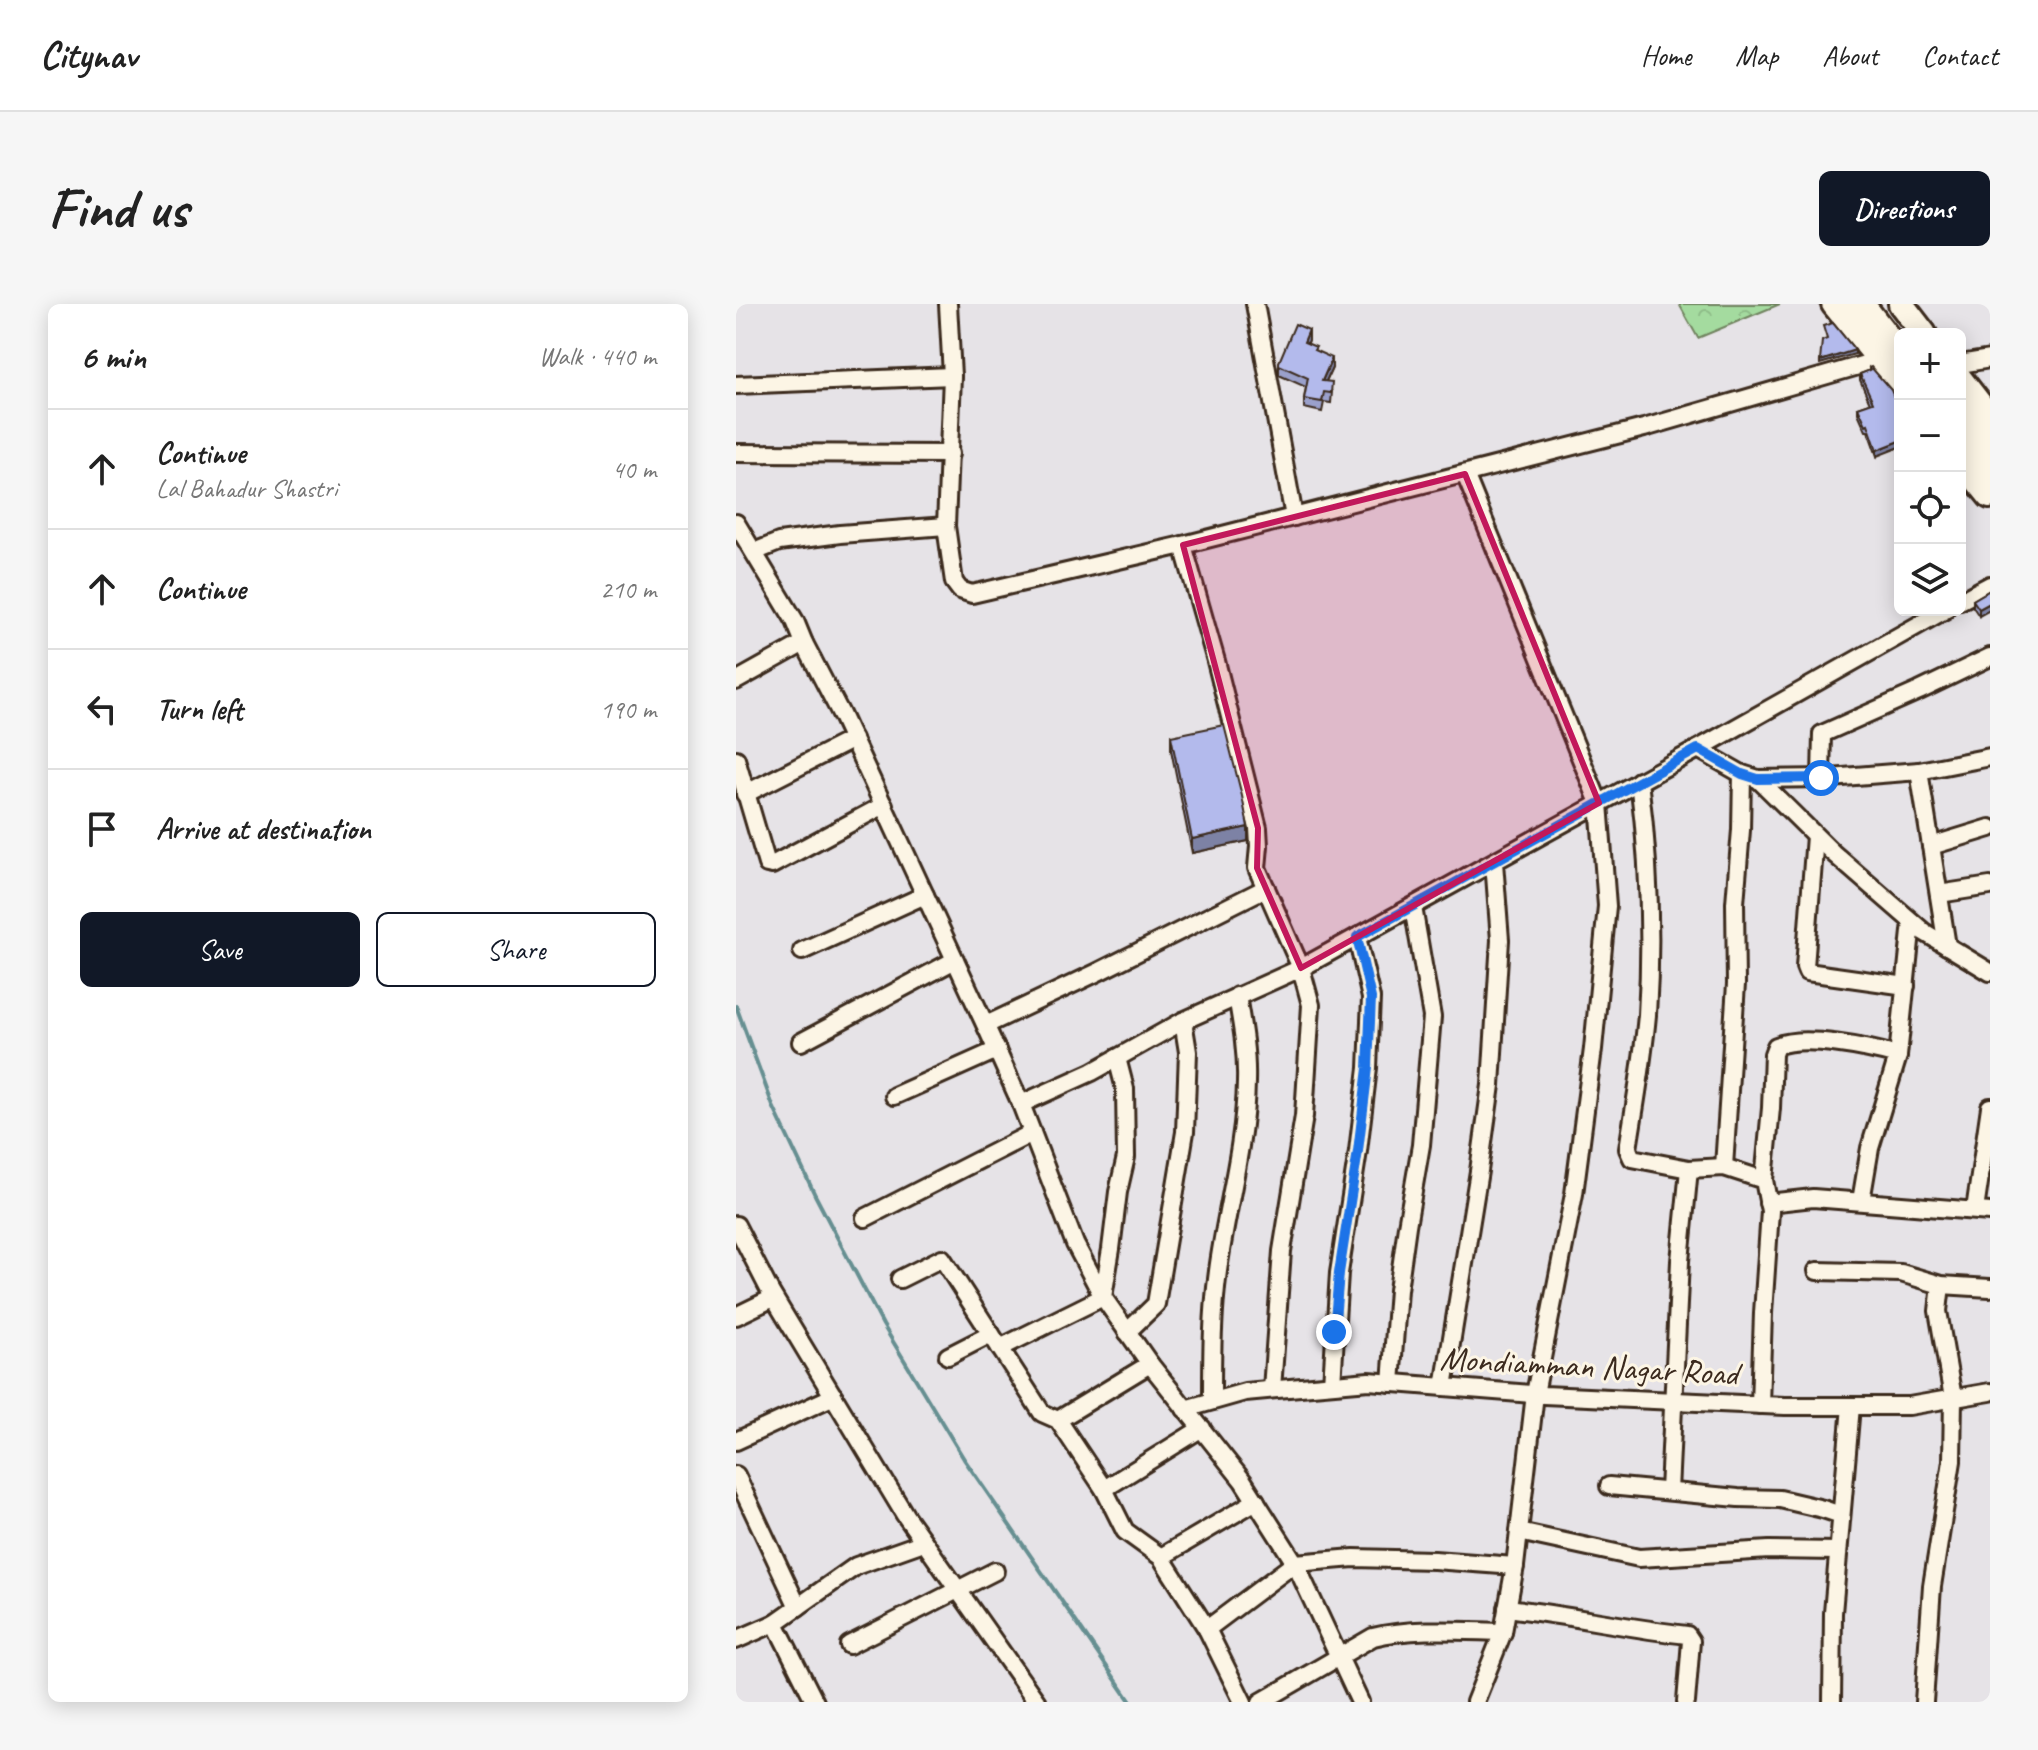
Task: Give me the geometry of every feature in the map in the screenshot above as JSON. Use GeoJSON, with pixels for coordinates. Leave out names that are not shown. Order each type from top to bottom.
{"type":"FeatureCollection","features":[{"type":"Feature","properties":{"kind":"highway"},"geometry":{"type":"LineString","coordinates":[[1858,304],[1894,350]]}},
{"type":"Feature","properties":{"kind":"highway"},"geometry":{"type":"LineString","coordinates":[[1882,304],[1894,347]]}},
{"type":"Feature","properties":{"kind":"highway"},"geometry":{"type":"LineString","coordinates":[[1966,410],[1990,440]]}},
{"type":"Feature","properties":{"kind":"highway"},"geometry":{"type":"LineString","coordinates":[[1966,442],[1990,472]]}},
{"type":"Feature","properties":{"kind":"street"},"geometry":{"type":"LineString","coordinates":[[948,304],[952,376],[946,526],[954,582],[960,590],[972,594],[1183,545],[1644,428],[1894,351]]}},
{"type":"Feature","properties":{"kind":"street"},"geometry":{"type":"LineString","coordinates":[[1255,304],[1294,517]]}},
{"type":"Feature","properties":{"kind":"street"},"geometry":{"type":"LineString","coordinates":[[1834,304],[1894,350]]}},
{"type":"Feature","properties":{"kind":"street"},"geometry":{"type":"LineString","coordinates":[[1901,304],[1919,328]]}},
{"type":"Feature","properties":{"kind":"street"},"geometry":{"type":"LineString","coordinates":[[1966,363],[1990,359]]}},
{"type":"Feature","properties":{"kind":"street"},"geometry":{"type":"LineString","coordinates":[[736,385],[952,376]]}},
{"type":"Feature","properties":{"kind":"street"},"geometry":{"type":"LineString","coordinates":[[1966,387],[1990,417]]}},
{"type":"Feature","properties":{"kind":"street"},"geometry":{"type":"LineString","coordinates":[[736,453],[950,454]]}},
{"type":"Feature","properties":{"kind":"street"},"geometry":{"type":"LineString","coordinates":[[1966,466],[1990,496]]}},
{"type":"Feature","properties":{"kind":"street"},"geometry":{"type":"LineString","coordinates":[[1465,474],[1599,803],[1607,906],[1574,1194],[1535,1394],[1515,1566],[1503,1632],[1475,1702]]}},
{"type":"Feature","properties":{"kind":"street"},"geometry":{"type":"LineString","coordinates":[[736,523],[795,621],[853,739],[986,1025],[1021,1104],[1075,1244],[1103,1297],[1150,1364],[1256,1501],[1295,1563],[1360,1702]]}},
{"type":"Feature","properties":{"kind":"street"},"geometry":{"type":"LineString","coordinates":[[754,552],[779,542],[946,526]]}},
{"type":"Feature","properties":{"kind":"street"},"geometry":{"type":"LineString","coordinates":[[1183,545],[1258,828],[1257,868],[1301,968],[1311,1005],[1304,1116],[1282,1251],[1272,1389]]}},
{"type":"Feature","properties":{"kind":"street"},"geometry":{"type":"LineString","coordinates":[[1966,598],[1990,585]]}},
{"type":"Feature","properties":{"kind":"street"},"geometry":{"type":"LineString","coordinates":[[1021,1104],[1092,1072],[1183,1021],[1301,968],[1934,616]]}},
{"type":"Feature","properties":{"kind":"street"},"geometry":{"type":"LineString","coordinates":[[736,681],[804,643]]}},
{"type":"Feature","properties":{"kind":"street"},"geometry":{"type":"LineString","coordinates":[[1821,778],[1822,734],[1990,657]]}},
{"type":"Feature","properties":{"kind":"street"},"geometry":{"type":"LineString","coordinates":[[745,794],[853,739]]}},
{"type":"Feature","properties":{"kind":"street"},"geometry":{"type":"LineString","coordinates":[[1698,749],[1750,777],[1924,932],[1990,972]]}},
{"type":"Feature","properties":{"kind":"street"},"geometry":{"type":"LineString","coordinates":[[1750,777],[1821,778],[1919,771],[1990,757]]}},
{"type":"Feature","properties":{"kind":"street"},"geometry":{"type":"LineString","coordinates":[[736,759],[767,864],[772,865],[884,805]]}},
{"type":"Feature","properties":{"kind":"street"},"geometry":{"type":"LineString","coordinates":[[1919,771],[1947,946]]}},
{"type":"Feature","properties":{"kind":"street"},"geometry":{"type":"LineString","coordinates":[[1724,1167],[1736,984],[1735,903],[1741,830],[1750,777]]}},
{"type":"Feature","properties":{"kind":"street"},"geometry":{"type":"LineString","coordinates":[[1639,781],[1647,845],[1647,1015],[1628,1149],[1632,1158],[1640,1161],[1689,1169],[1724,1167],[1764,1180]]}},
{"type":"Feature","properties":{"kind":"street"},"geometry":{"type":"LineString","coordinates":[[1931,846],[1990,828]]}},
{"type":"Feature","properties":{"kind":"street"},"geometry":{"type":"LineString","coordinates":[[1815,836],[1807,972],[1906,986]]}},
{"type":"Feature","properties":{"kind":"street"},"geometry":{"type":"LineString","coordinates":[[1444,1387],[1491,1085],[1500,940],[1494,862]]}},
{"type":"Feature","properties":{"kind":"street"},"geometry":{"type":"LineString","coordinates":[[1939,894],[1990,886]]}},
{"type":"Feature","properties":{"kind":"street"},"geometry":{"type":"LineString","coordinates":[[986,1025],[1266,888]]}},
{"type":"Feature","properties":{"kind":"street"},"geometry":{"type":"LineString","coordinates":[[802,951],[925,895]]}},
{"type":"Feature","properties":{"kind":"street"},"geometry":{"type":"LineString","coordinates":[[1391,1383],[1398,1290],[1421,1145],[1432,1017],[1413,907]]}},
{"type":"Feature","properties":{"kind":"street"},"geometry":{"type":"LineString","coordinates":[[1861,1201],[1870,1148],[1898,1056],[1912,922]]}},
{"type":"Feature","properties":{"kind":"street"},"geometry":{"type":"LineString","coordinates":[[1332,1384],[1339,1273],[1368,1068],[1371,998],[1357,937]]}},
{"type":"Feature","properties":{"kind":"street"},"geometry":{"type":"LineString","coordinates":[[801,1042],[955,960]]}},
{"type":"Feature","properties":{"kind":"street"},"geometry":{"type":"LineString","coordinates":[[1212,1401],[1211,1342],[1217,1274],[1241,1141],[1246,1083],[1245,1039],[1237,996]]}},
{"type":"Feature","properties":{"kind":"street"},"geometry":{"type":"LineString","coordinates":[[1127,1332],[1156,1304],[1185,1132],[1188,1052],[1183,1021]]}},
{"type":"Feature","properties":{"kind":"street"},"geometry":{"type":"LineString","coordinates":[[1760,1405],[1770,1211],[1764,1180],[1776,1046],[1783,1043],[1835,1044],[1898,1056]]}},
{"type":"Feature","properties":{"kind":"street"},"geometry":{"type":"LineString","coordinates":[[894,1096],[997,1050]]}},
{"type":"Feature","properties":{"kind":"street"},"geometry":{"type":"LineString","coordinates":[[1103,1297],[1126,1157],[1125,1089],[1117,1058]]}},
{"type":"Feature","properties":{"kind":"street"},"geometry":{"type":"LineString","coordinates":[[1768,1203],[1813,1198],[1983,1211],[1990,1107]]}},
{"type":"Feature","properties":{"kind":"street"},"geometry":{"type":"LineString","coordinates":[[865,1218],[1032,1133]]}},
{"type":"Feature","properties":{"kind":"street"},"geometry":{"type":"LineString","coordinates":[[1669,1491],[1680,1261],[1689,1169]]}},
{"type":"Feature","properties":{"kind":"street"},"geometry":{"type":"LineString","coordinates":[[736,1225],[773,1298],[905,1515],[1037,1702]]}},
{"type":"Feature","properties":{"kind":"street"},"geometry":{"type":"LineString","coordinates":[[900,1279],[942,1258],[1042,1413],[1058,1420],[1104,1489],[1125,1531],[1161,1557],[1207,1629],[1243,1702]]}},
{"type":"Feature","properties":{"kind":"street"},"geometry":{"type":"LineString","coordinates":[[1817,1271],[1901,1273],[1941,1285],[1990,1288]]}},
{"type":"Feature","properties":{"kind":"street"},"geometry":{"type":"LineString","coordinates":[[1924,1702],[1932,1586],[1952,1461],[1953,1398],[1938,1311],[1941,1285]]}},
{"type":"Feature","properties":{"kind":"street"},"geometry":{"type":"LineString","coordinates":[[948,1356],[996,1341],[1103,1297]]}},
{"type":"Feature","properties":{"kind":"street"},"geometry":{"type":"LineString","coordinates":[[736,1316],[773,1298]]}},
{"type":"Feature","properties":{"kind":"street"},"geometry":{"type":"LineString","coordinates":[[1058,1420],[1150,1364]]}},
{"type":"Feature","properties":{"kind":"street","name":"Mondiamman Nagar Road"},"geometry":{"type":"LineString","coordinates":[[1185,1409],[1245,1392],[1369,1381],[1535,1394],[1760,1405],[1909,1406],[1990,1392]]}},
{"type":"Feature","properties":{"kind":"street"},"geometry":{"type":"LineString","coordinates":[[736,1441],[834,1396]]}},
{"type":"Feature","properties":{"kind":"street"},"geometry":{"type":"LineString","coordinates":[[1832,1702],[1833,1613],[1851,1406]]}},
{"type":"Feature","properties":{"kind":"street"},"geometry":{"type":"LineString","coordinates":[[1104,1489],[1202,1428]]}},
{"type":"Feature","properties":{"kind":"street"},"geometry":{"type":"LineString","coordinates":[[736,1475],[798,1607]]}},
{"type":"Feature","properties":{"kind":"street"},"geometry":{"type":"LineString","coordinates":[[1609,1486],[1780,1499],[1841,1515]]}},
{"type":"Feature","properties":{"kind":"street"},"geometry":{"type":"LineString","coordinates":[[1161,1557],[1256,1501]]}},
{"type":"Feature","properties":{"kind":"street"},"geometry":{"type":"LineString","coordinates":[[1519,1532],[1639,1558],[1769,1550],[1838,1551]]}},
{"type":"Feature","properties":{"kind":"street"},"geometry":{"type":"LineString","coordinates":[[736,1640],[775,1623],[856,1566],[924,1542]]}},
{"type":"Feature","properties":{"kind":"street"},"geometry":{"type":"LineString","coordinates":[[1207,1629],[1295,1563],[1367,1558],[1515,1566]]}},
{"type":"Feature","properties":{"kind":"street"},"geometry":{"type":"LineString","coordinates":[[849,1645],[995,1571]]}},
{"type":"Feature","properties":{"kind":"street"},"geometry":{"type":"LineString","coordinates":[[1507,1608],[1687,1635],[1691,1641],[1686,1702]]}},
{"type":"Feature","properties":{"kind":"street"},"geometry":{"type":"LineString","coordinates":[[775,1623],[815,1702]]}},
{"type":"Feature","properties":{"kind":"street"},"geometry":{"type":"LineString","coordinates":[[1261,1702],[1373,1637],[1393,1632],[1503,1632]]}},
{"type":"Feature","properties":{"kind":"highlighted area"},"geometry":{"type":"Polygon","coordinates":[[[1465,474],[1599,803],[1301,968],[1257,868],[1258,828],[1183,545],[1465,474]]]}},
{"type":"Feature","properties":{"kind":"green space"},"geometry":{"type":"Polygon","coordinates":[[[1679,304],[1780,304],[1698,338],[1679,304]]]}},
{"type":"Feature","properties":{"kind":"building"},"geometry":{"type":"Polygon","coordinates":[[[1833,323],[1855,350],[1820,361],[1822,341],[1827,339],[1823,326],[1833,323]]]}},
{"type":"Feature","properties":{"kind":"building"},"geometry":{"type":"Polygon","coordinates":[[[1295,324],[1309,330],[1304,342],[1332,358],[1322,381],[1332,382],[1331,393],[1324,392],[1322,402],[1304,399],[1308,378],[1279,365],[1295,324]]]}},
{"type":"Feature","properties":{"kind":"building"},"geometry":{"type":"Polygon","coordinates":[[[1869,368],[1894,397],[1894,443],[1877,450],[1858,407],[1873,402],[1860,374],[1869,368]]]}},
{"type":"Feature","properties":{"kind":"building"},"geometry":{"type":"Polygon","coordinates":[[[1990,590],[1990,603],[1979,609],[1973,600],[1990,590]]]}},
{"type":"Feature","properties":{"kind":"building"},"geometry":{"type":"Polygon","coordinates":[[[1224,725],[1248,827],[1192,839],[1171,736],[1224,725]]]}},
{"type":"Feature","properties":{"kind":"waterway"},"geometry":{"type":"LineString","coordinates":[[736,1006],[773,1106],[815,1195],[883,1325],[964,1459],[1131,1702]]}},
{"type":"Feature","properties":{"kind":"route"},"geometry":{"type":"LineString","coordinates":[[1334,1332],[1339,1273],[1368,1068],[1371,998],[1357,937],[1698,749],[1742,774],[1758,779],[1821,778]]}}]}
